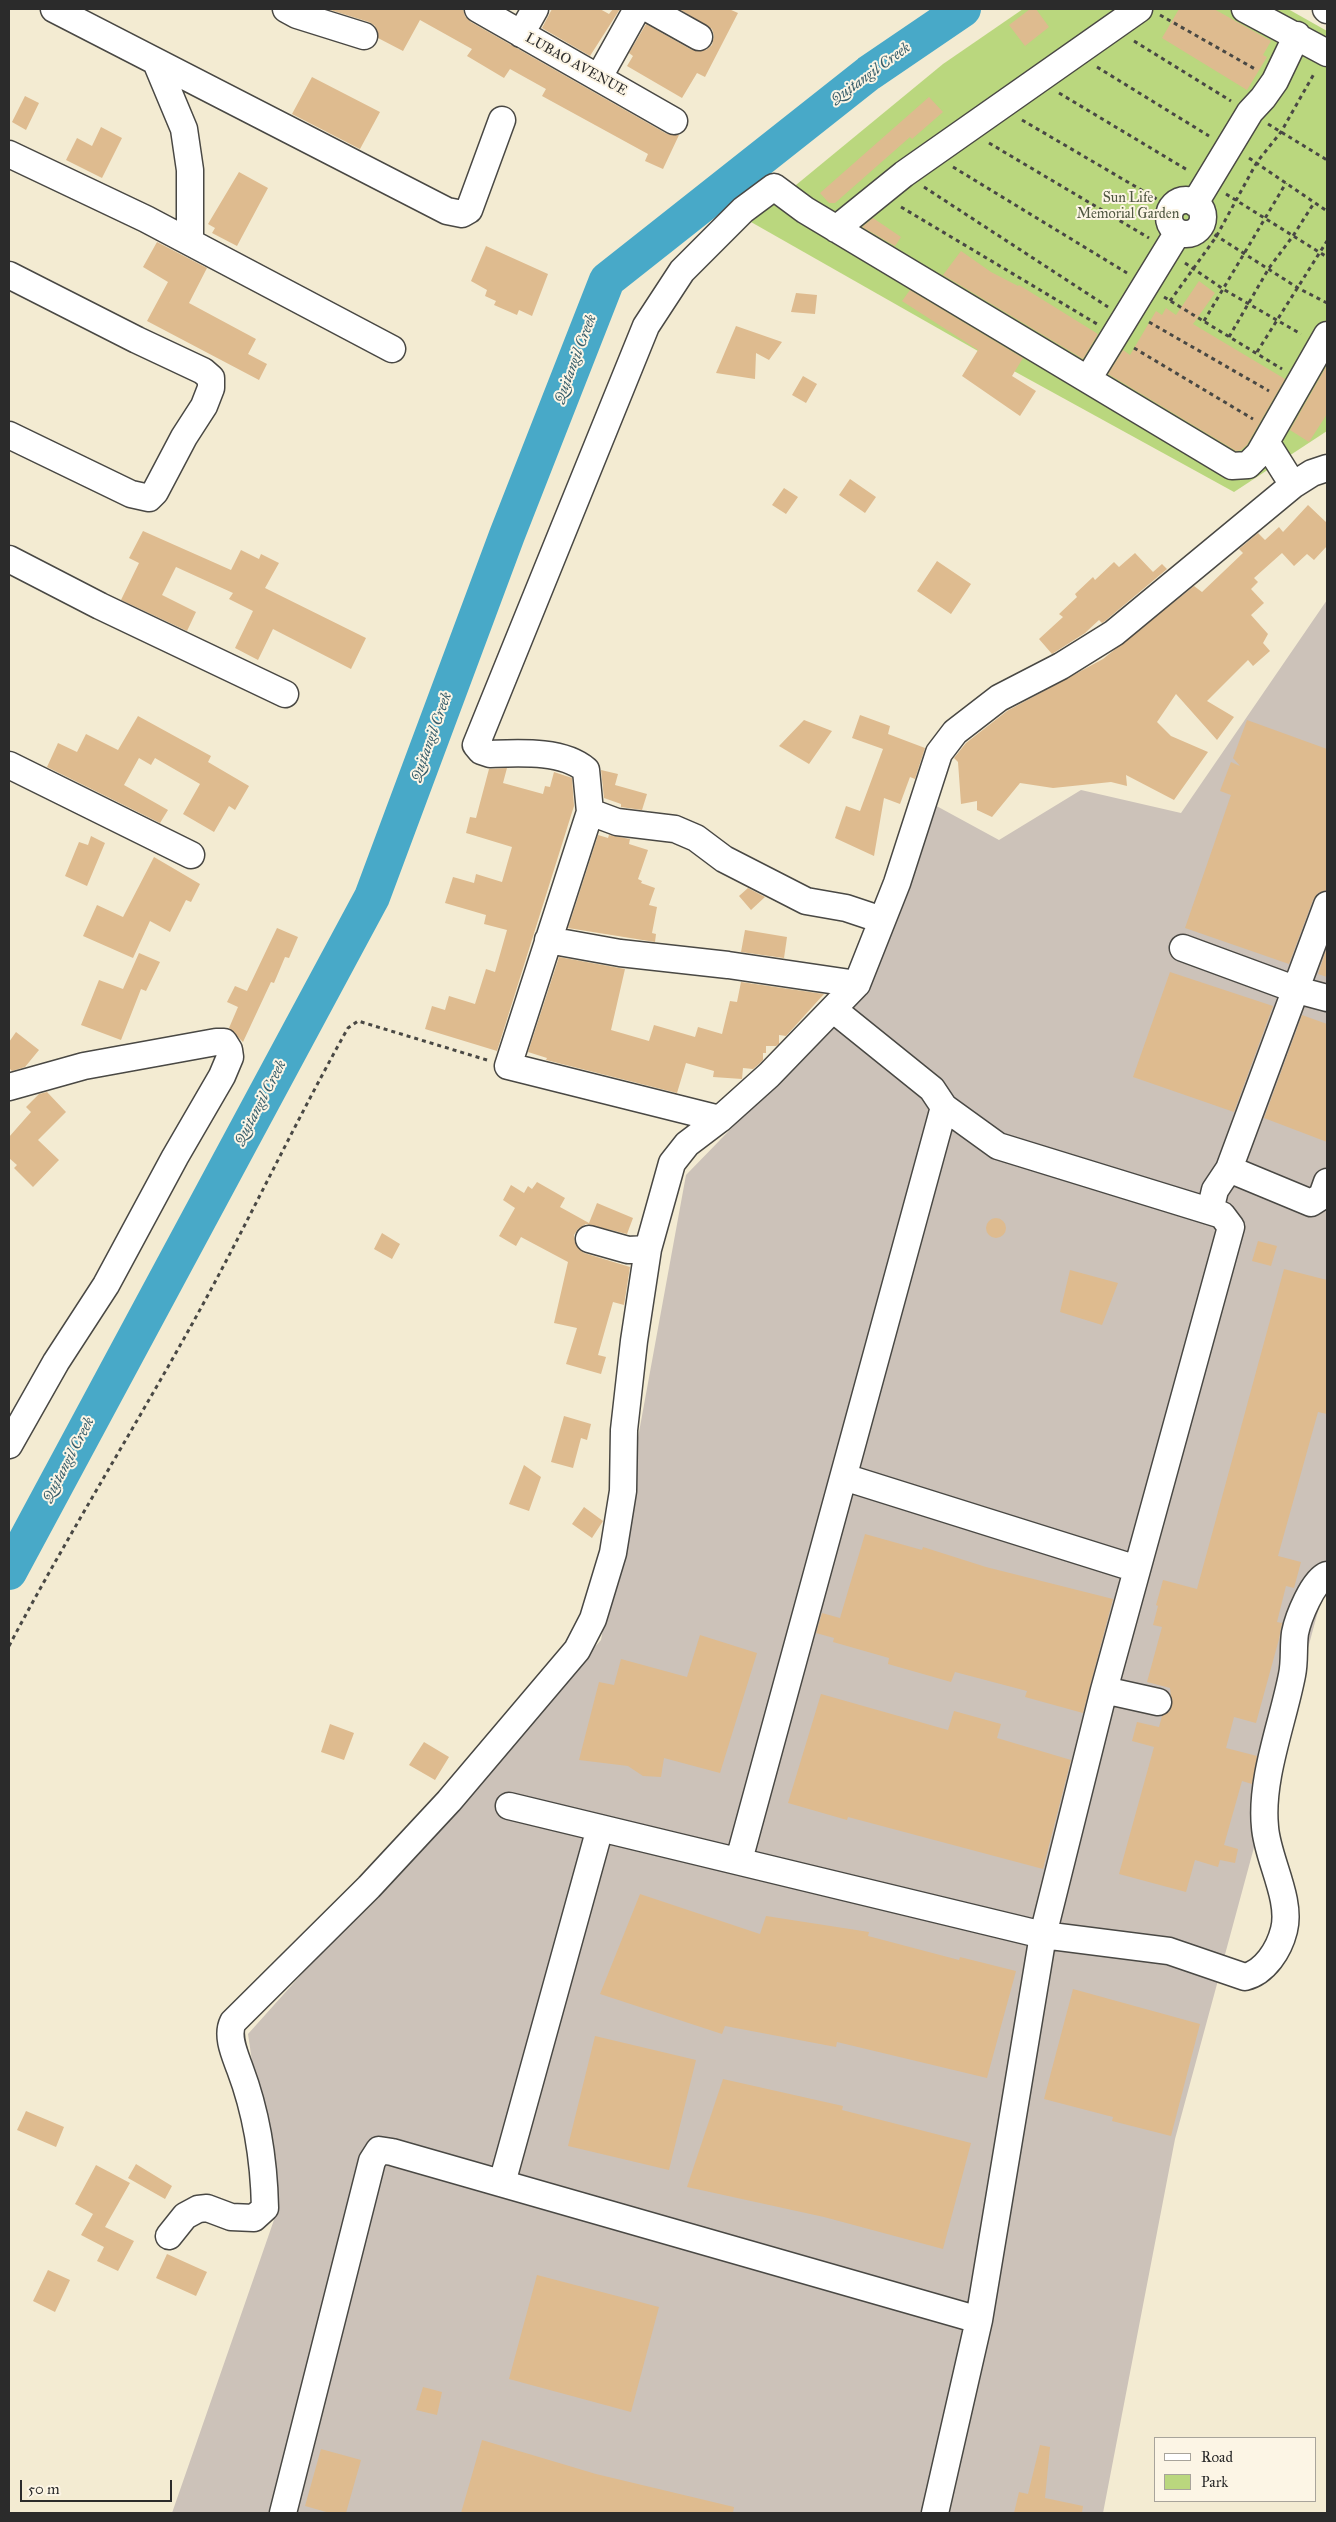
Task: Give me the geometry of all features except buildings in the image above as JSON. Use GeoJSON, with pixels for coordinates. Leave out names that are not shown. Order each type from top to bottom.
{"type":"FeatureCollection","features":[{"type":"Feature","properties":{"kind":"street"},"geometry":{"type":"LineString","coordinates":[[54,9],[367,172],[447,211],[462,214],[469,210],[502,120]]}},
{"type":"Feature","properties":{"kind":"street"},"geometry":{"type":"LineString","coordinates":[[286,9],[297,15],[364,36]]}},
{"type":"Feature","properties":{"kind":"street","name":"LUBAO AVENUE"},"geometry":{"type":"LineString","coordinates":[[478,9],[674,121]]}},
{"type":"Feature","properties":{"kind":"street"},"geometry":{"type":"LineString","coordinates":[[521,34],[535,9]]}},
{"type":"Feature","properties":{"kind":"street"},"geometry":{"type":"LineString","coordinates":[[599,77],[637,9]]}},
{"type":"Feature","properties":{"kind":"street"},"geometry":{"type":"LineString","coordinates":[[649,9],[699,36]]}},
{"type":"Feature","properties":{"kind":"street"},"geometry":{"type":"LineString","coordinates":[[836,228],[904,174],[1037,80],[1112,28],[1148,11]]}},
{"type":"Feature","properties":{"kind":"street"},"geometry":{"type":"LineString","coordinates":[[1258,12],[1327,52]]}},
{"type":"Feature","properties":{"kind":"street"},"geometry":{"type":"LineString","coordinates":[[1088,379],[1127,326],[1146,285],[1191,220],[1228,147],[1250,112],[1275,81],[1297,35]]}},
{"type":"Feature","properties":{"kind":"street"},"geometry":{"type":"LineString","coordinates":[[156,62],[184,129],[190,170],[190,242]]}},
{"type":"Feature","properties":{"kind":"street"},"geometry":{"type":"LineString","coordinates":[[9,154],[190,242],[392,349]]}},
{"type":"Feature","properties":{"kind":"street"},"geometry":{"type":"LineString","coordinates":[[720,1119],[508,1066],[590,812],[586,770],[577,762],[552,757],[490,754],[481,751],[476,745],[646,326],[682,272],[743,210],[774,186],[805,210],[1232,466],[1244,467],[1251,463],[1270,436],[1324,340]]}},
{"type":"Feature","properties":{"kind":"street"},"geometry":{"type":"LineString","coordinates":[[9,275],[203,371],[211,378],[211,388],[204,406],[184,437],[163,480],[149,498],[131,494],[9,435]]}},
{"type":"Feature","properties":{"kind":"street"},"geometry":{"type":"LineString","coordinates":[[1270,436],[1293,485]]}},
{"type":"Feature","properties":{"kind":"street"},"geometry":{"type":"LineString","coordinates":[[169,2236],[185,2216],[198,2209],[207,2208],[231,2217],[254,2218],[264,2208],[264,2163],[250,2094],[234,2052],[230,2029],[233,2022],[369,1887],[449,1801],[578,1650],[593,1619],[613,1553],[623,1491],[624,1430],[634,1341],[648,1250],[672,1163],[687,1144],[720,1119],[769,1076],[857,984],[897,883],[939,753],[955,732],[998,698],[1098,646],[1293,485],[1312,473],[1327,468]]}},
{"type":"Feature","properties":{"kind":"street"},"geometry":{"type":"LineString","coordinates":[[9,559],[100,606],[285,694]]}},
{"type":"Feature","properties":{"kind":"street"},"geometry":{"type":"LineString","coordinates":[[9,765],[191,855]]}},
{"type":"Feature","properties":{"kind":"street"},"geometry":{"type":"LineString","coordinates":[[590,812],[617,822],[675,829],[696,838],[724,859],[806,901],[846,908],[882,920]]}},
{"type":"Feature","properties":{"kind":"street"},"geometry":{"type":"LineString","coordinates":[[1210,1212],[1216,1190],[1229,1169],[1327,905]]}},
{"type":"Feature","properties":{"kind":"street"},"geometry":{"type":"LineString","coordinates":[[548,940],[620,953],[728,965],[857,984]]}},
{"type":"Feature","properties":{"kind":"street"},"geometry":{"type":"LineString","coordinates":[[1183,948],[1297,990],[1327,998]]}},
{"type":"Feature","properties":{"kind":"street"},"geometry":{"type":"LineString","coordinates":[[834,1010],[932,1089],[944,1107],[998,1146],[1222,1215],[1230,1227],[1104,1690],[1043,1935],[979,2320],[935,2513]]}},
{"type":"Feature","properties":{"kind":"street"},"geometry":{"type":"LineString","coordinates":[[9,1087],[84,1066],[216,1042],[224,1042],[229,1050],[230,1057],[222,1076],[175,1157],[106,1285],[56,1362],[9,1444]]}},
{"type":"Feature","properties":{"kind":"street"},"geometry":{"type":"LineString","coordinates":[[739,1860],[944,1107]]}},
{"type":"Feature","properties":{"kind":"street"},"geometry":{"type":"LineString","coordinates":[[1229,1169],[1311,1203],[1322,1196],[1327,1182]]}},
{"type":"Feature","properties":{"kind":"street"},"geometry":{"type":"LineString","coordinates":[[589,1239],[628,1250],[648,1250]]}},
{"type":"Feature","properties":{"kind":"street"},"geometry":{"type":"LineString","coordinates":[[844,1477],[1138,1569]]}},
{"type":"Feature","properties":{"kind":"street"},"geometry":{"type":"LineString","coordinates":[[509,1806],[739,1860],[1043,1935],[1169,1951],[1245,1977],[1261,1971],[1279,1945],[1285,1929],[1284,1908],[1264,1828],[1264,1800],[1293,1672],[1295,1632],[1311,1592],[1321,1577],[1327,1575]]}},
{"type":"Feature","properties":{"kind":"street"},"geometry":{"type":"LineString","coordinates":[[1104,1690],[1158,1702]]}},
{"type":"Feature","properties":{"kind":"street"},"geometry":{"type":"LineString","coordinates":[[502,2183],[600,1828]]}},
{"type":"Feature","properties":{"kind":"street"},"geometry":{"type":"LineString","coordinates":[[283,2513],[370,2170],[379,2150],[502,2183],[979,2320]]}},
{"type":"Feature","properties":{"kind":"path"},"geometry":{"type":"LineString","coordinates":[[1148,11],[1275,81]]}},
{"type":"Feature","properties":{"kind":"path"},"geometry":{"type":"LineString","coordinates":[[1112,28],[1327,160]]}},
{"type":"Feature","properties":{"kind":"path"},"geometry":{"type":"LineString","coordinates":[[967,130],[1191,220],[1234,200],[1257,162],[1281,132],[1327,52]]}},
{"type":"Feature","properties":{"kind":"path"},"geometry":{"type":"LineString","coordinates":[[1076,53],[1228,147],[1257,162],[1327,212]]}},
{"type":"Feature","properties":{"kind":"path"},"geometry":{"type":"LineString","coordinates":[[1037,80],[1191,220],[1192,268],[1170,301]]}},
{"type":"Feature","properties":{"kind":"path"},"geometry":{"type":"LineString","coordinates":[[1000,107],[1191,220],[1298,288],[1327,303]]}},
{"type":"Feature","properties":{"kind":"path"},"geometry":{"type":"LineString","coordinates":[[932,154],[1229,337],[1257,352],[1295,392]]}},
{"type":"Feature","properties":{"kind":"path"},"geometry":{"type":"LineString","coordinates":[[904,174],[1127,326],[1270,436]]}},
{"type":"Feature","properties":{"kind":"path"},"geometry":{"type":"LineString","coordinates":[[1204,320],[1245,254],[1286,182]]}},
{"type":"Feature","properties":{"kind":"path"},"geometry":{"type":"LineString","coordinates":[[878,194],[1127,326],[1146,320],[1295,392]]}},
{"type":"Feature","properties":{"kind":"path"},"geometry":{"type":"LineString","coordinates":[[1191,220],[1234,200]]}},
{"type":"Feature","properties":{"kind":"path"},"geometry":{"type":"LineString","coordinates":[[1234,200],[1327,257]]}},
{"type":"Feature","properties":{"kind":"path"},"geometry":{"type":"LineString","coordinates":[[1229,337],[1269,268],[1293,236],[1314,203]]}},
{"type":"Feature","properties":{"kind":"path"},"geometry":{"type":"LineString","coordinates":[[1191,220],[1192,268]]}},
{"type":"Feature","properties":{"kind":"path"},"geometry":{"type":"LineString","coordinates":[[1257,352],[1327,241]]}},
{"type":"Feature","properties":{"kind":"path"},"geometry":{"type":"LineString","coordinates":[[1192,268],[1223,289],[1278,320],[1324,340]]}},
{"type":"Feature","properties":{"kind":"path"},"geometry":{"type":"LineString","coordinates":[[9,1646],[61,1548],[207,1295],[308,1100],[348,1028],[358,1021],[508,1066]]}},
{"type":"Feature","properties":{"kind":"shaded area"},"geometry":{"type":"Polygon","coordinates":[[[1327,600],[1327,1578],[1175,2139],[1103,2513],[172,2513],[275,2217],[248,2034],[601,1640],[686,1175],[860,996],[931,803],[999,840],[1081,790],[1181,813],[1327,600]]]}},
{"type":"Feature","properties":{"kind":"green space","name":"Sun Life Memorial Garden"},"geometry":{"type":"Polygon","coordinates":[[[1023,9],[1288,9],[1327,31],[1327,431],[1234,492],[992,359],[751,222],[943,64],[1023,9]]]}},
{"type":"Feature","properties":{"kind":"waterway","name":"Quitangil Creek"},"geometry":{"type":"LineString","coordinates":[[9,1572],[372,897],[507,535],[607,280],[869,73],[963,9]]}}]}
